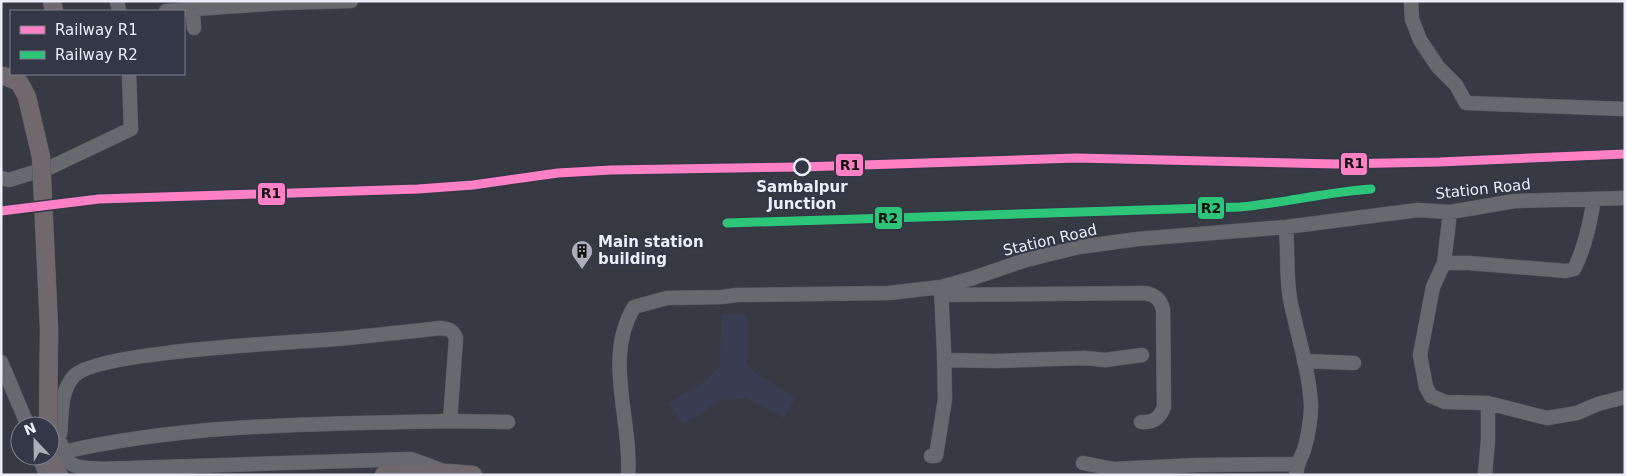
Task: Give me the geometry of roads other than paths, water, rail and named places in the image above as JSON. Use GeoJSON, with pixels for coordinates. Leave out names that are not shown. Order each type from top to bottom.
{"type":"FeatureCollection","features":[{"type":"Feature","properties":{"kind":"main road"},"geometry":{"type":"LineString","coordinates":[[1,87],[17,75]]}},
{"type":"Feature","properties":{"kind":"main road"},"geometry":{"type":"LineString","coordinates":[[1,76],[19,82],[27,97],[41,157],[52,416]]}},
{"type":"Feature","properties":{"kind":"main road"},"geometry":{"type":"LineString","coordinates":[[384,475],[473,475]]}},
{"type":"Feature","properties":{"kind":"street"},"geometry":{"type":"LineString","coordinates":[[171,10],[193,6],[351,1]]}},
{"type":"Feature","properties":{"kind":"street"},"geometry":{"type":"LineString","coordinates":[[1411,1],[1412,19],[1420,40],[1438,67],[1456,84],[1466,103],[1625,109]]}},
{"type":"Feature","properties":{"kind":"street"},"geometry":{"type":"LineString","coordinates":[[193,6],[194,28]]}},
{"type":"Feature","properties":{"kind":"street"},"geometry":{"type":"LineString","coordinates":[[1,178],[9,180],[51,167],[131,129],[129,75]]}},
{"type":"Feature","properties":{"kind":"street","name":"Station Road"},"geometry":{"type":"LineString","coordinates":[[628,475],[619,345],[627,319],[634,307],[667,298],[941,291],[1026,260],[1079,247],[1138,239],[1286,227],[1418,210],[1450,212],[1515,201],[1625,198]]}},
{"type":"Feature","properties":{"kind":"street"},"geometry":{"type":"LineString","coordinates":[[1444,263],[1469,263],[1566,271],[1574,269],[1578,262],[1590,221],[1594,199]]}},
{"type":"Feature","properties":{"kind":"street"},"geometry":{"type":"LineString","coordinates":[[1450,212],[1444,263],[1433,288],[1420,355],[1426,387],[1431,396],[1445,402],[1488,403],[1547,418],[1577,413],[1598,404],[1625,397]]}},
{"type":"Feature","properties":{"kind":"street"},"geometry":{"type":"LineString","coordinates":[[1083,464],[1114,468],[1197,465],[1296,470],[1305,446],[1311,404],[1287,280],[1286,227]]}},
{"type":"Feature","properties":{"kind":"street"},"geometry":{"type":"LineString","coordinates":[[931,456],[936,456],[944,399],[941,291],[1146,293],[1155,296],[1161,300],[1163,309],[1164,407],[1161,416],[1149,423],[1142,422]]}},
{"type":"Feature","properties":{"kind":"street"},"geometry":{"type":"LineString","coordinates":[[57,416],[68,384],[74,375],[91,366],[118,360],[210,349],[440,328],[453,332],[456,338],[450,421]]}},
{"type":"Feature","properties":{"kind":"street"},"geometry":{"type":"LineString","coordinates":[[944,360],[994,361],[1085,358],[1105,360],[1142,355]]}},
{"type":"Feature","properties":{"kind":"street"},"geometry":{"type":"LineString","coordinates":[[1304,361],[1354,363]]}},
{"type":"Feature","properties":{"kind":"street"},"geometry":{"type":"LineString","coordinates":[[1,362],[24,416]]}},
{"type":"Feature","properties":{"kind":"street"},"geometry":{"type":"LineString","coordinates":[[1485,475],[1488,440],[1488,403]]}},
{"type":"Feature","properties":{"kind":"street"},"geometry":{"type":"LineString","coordinates":[[60,453],[98,444],[239,427],[450,421],[508,422]]}},
{"type":"Feature","properties":{"kind":"street"},"geometry":{"type":"LineString","coordinates":[[60,457],[71,464],[85,468],[411,459],[446,474]]}},
{"type":"Feature","properties":{"kind":"rail line","name":"R1"},"geometry":{"type":"LineString","coordinates":[[1,211],[99,199],[418,189],[473,185],[558,173],[611,170],[801,167],[1076,158],[1336,164],[1439,162],[1625,154]]}},
{"type":"Feature","properties":{"kind":"rail line","name":"R2"},"geometry":{"type":"LineString","coordinates":[[727,223],[1240,207],[1371,189]]}},
{"type":"Feature","properties":{"kind":"place","name":"Sambalpur Junction"},"geometry":{"type":"Point","coordinates":[802,167]}},
{"type":"Feature","properties":{"kind":"place","name":"Main station building"},"geometry":{"type":"Point","coordinates":[582,270]}}]}
